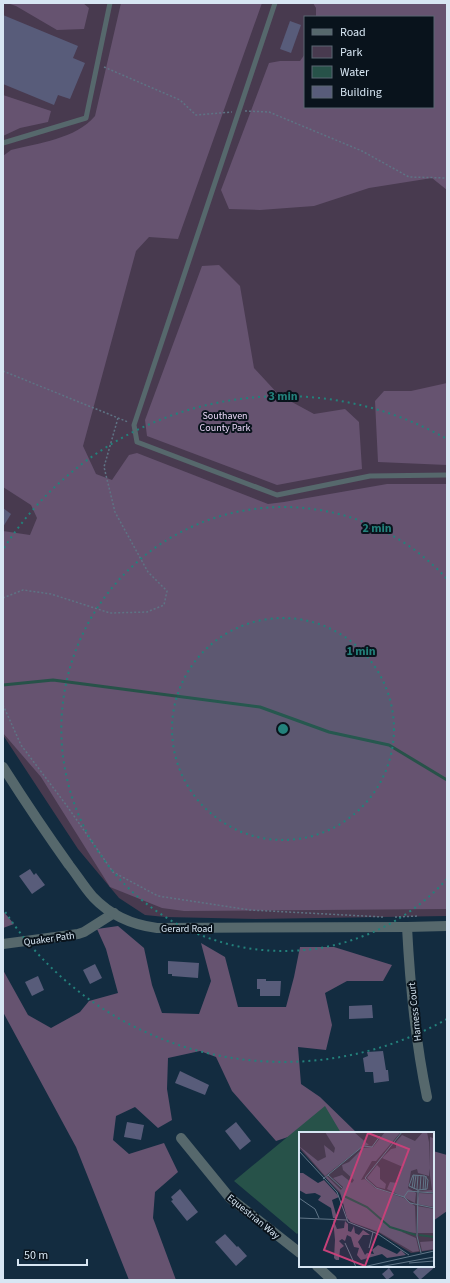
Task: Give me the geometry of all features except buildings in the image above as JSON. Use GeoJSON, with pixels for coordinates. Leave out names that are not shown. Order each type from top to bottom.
{"type":"FeatureCollection","features":[{"type":"Feature","properties":{"kind":"street","name":"Gerard Road"},"geometry":{"type":"LineString","coordinates":[[3,767],[42,829],[93,897],[114,913],[128,921],[142,926],[157,928],[447,926]]}},
{"type":"Feature","properties":{"kind":"street","name":"Quaker Path"},"geometry":{"type":"LineString","coordinates":[[3,944],[78,934],[84,932],[114,913]]}},
{"type":"Feature","properties":{"kind":"street","name":"Harness Court"},"geometry":{"type":"LineString","coordinates":[[407,927],[412,1002],[418,1055],[427,1097]]}},
{"type":"Feature","properties":{"kind":"street","name":"Equestrian Way"},"geometry":{"type":"LineString","coordinates":[[181,1138],[230,1198],[299,1252]]}},
{"type":"Feature","properties":{"kind":"street"},"geometry":{"type":"LineString","coordinates":[[318,1267],[332,1280]]}},
{"type":"Feature","properties":{"kind":"lane"},"geometry":{"type":"LineString","coordinates":[[3,143],[86,118],[110,3]]}},
{"type":"Feature","properties":{"kind":"lane"},"geometry":{"type":"LineString","coordinates":[[275,3],[134,424],[137,442],[277,495],[370,476],[447,475]]}},
{"type":"Feature","properties":{"kind":"path"},"geometry":{"type":"LineString","coordinates":[[97,64],[180,100],[196,115],[239,111],[269,112],[362,151],[409,177],[447,178]]}},
{"type":"Feature","properties":{"kind":"path"},"geometry":{"type":"LineString","coordinates":[[3,371],[134,424]]}},
{"type":"Feature","properties":{"kind":"path"},"geometry":{"type":"LineString","coordinates":[[3,598],[23,590],[51,594],[110,613],[146,612],[164,605],[168,591],[148,572],[115,512],[104,466],[118,418]]}},
{"type":"Feature","properties":{"kind":"path"},"geometry":{"type":"LineString","coordinates":[[3,705],[21,745],[67,806],[113,872],[158,896],[250,910],[385,917]]}},
{"type":"Feature","properties":{"kind":"path"},"geometry":{"type":"LineString","coordinates":[[393,916],[424,916]]}},
{"type":"Feature","properties":{"kind":"green space","name":"Southaven County Park"},"geometry":{"type":"Polygon","coordinates":[[[3,3],[447,3],[447,916],[256,919],[165,917],[145,915],[119,898],[78,849],[3,735],[3,3]]]}},
{"type":"Feature","properties":{"kind":"green space"},"geometry":{"type":"Polygon","coordinates":[[[7,3],[83,3],[89,8],[84,29],[57,30],[16,6],[7,3]]]}},
{"type":"Feature","properties":{"kind":"green space","name":"Southaven County Park"},"geometry":{"type":"Polygon","coordinates":[[[121,3],[262,3],[178,239],[149,237],[136,251],[83,446],[96,474],[112,480],[129,455],[137,453],[268,504],[387,484],[447,484],[447,909],[184,911],[162,908],[110,887],[41,777],[3,733],[3,531],[30,535],[37,518],[31,505],[3,487],[3,156],[11,150],[67,135],[87,124],[95,116],[121,3]]]}},
{"type":"Feature","properties":{"kind":"green space"},"geometry":{"type":"Polygon","coordinates":[[[313,3],[447,3],[447,190],[432,178],[369,188],[314,206],[260,210],[229,209],[221,190],[269,63],[280,61],[300,61],[304,55],[304,108],[434,108],[434,16],[316,16],[316,8],[313,3]]]}},
{"type":"Feature","properties":{"kind":"green space"},"geometry":{"type":"Polygon","coordinates":[[[3,95],[51,111],[48,122],[20,128],[3,136],[3,95]]]}},
{"type":"Feature","properties":{"kind":"green space"},"geometry":{"type":"Polygon","coordinates":[[[219,265],[240,286],[254,368],[279,395],[314,414],[345,409],[359,422],[362,469],[277,485],[147,436],[145,420],[202,266],[219,265]]]}},
{"type":"Feature","properties":{"kind":"green space"},"geometry":{"type":"Polygon","coordinates":[[[447,383],[447,465],[378,462],[375,401],[384,391],[411,391],[447,383]]]}},
{"type":"Feature","properties":{"kind":"green space"},"geometry":{"type":"Polygon","coordinates":[[[3,911],[14,924],[3,928],[3,911]]]}},
{"type":"Feature","properties":{"kind":"green space"},"geometry":{"type":"Polygon","coordinates":[[[118,926],[144,948],[152,985],[162,1013],[199,1014],[211,981],[201,943],[225,957],[238,1007],[286,1007],[300,947],[334,947],[392,965],[383,981],[347,981],[325,993],[332,1025],[326,1050],[298,1047],[301,1084],[320,1097],[356,1132],[299,1132],[299,1133],[276,1141],[232,1091],[216,1057],[200,1051],[168,1058],[167,1089],[172,1120],[158,1128],[135,1107],[116,1116],[113,1140],[129,1154],[164,1143],[178,1172],[155,1192],[153,1218],[176,1280],[129,1280],[76,1147],[3,1012],[3,970],[28,1015],[51,1028],[80,1012],[89,1001],[118,993],[106,949],[97,929],[118,926]]]}},
{"type":"Feature","properties":{"kind":"green space"},"geometry":{"type":"Polygon","coordinates":[[[434,1151],[447,1155],[447,1211],[434,1220],[434,1151]]]}},
{"type":"Feature","properties":{"kind":"water"},"geometry":{"type":"Polygon","coordinates":[[[325,1106],[340,1132],[299,1132],[299,1232],[297,1234],[234,1181],[325,1106]]]}},
{"type":"Feature","properties":{"kind":"waterway"},"geometry":{"type":"LineString","coordinates":[[3,685],[53,680],[260,707],[329,732],[389,745],[447,780]]}}]}
